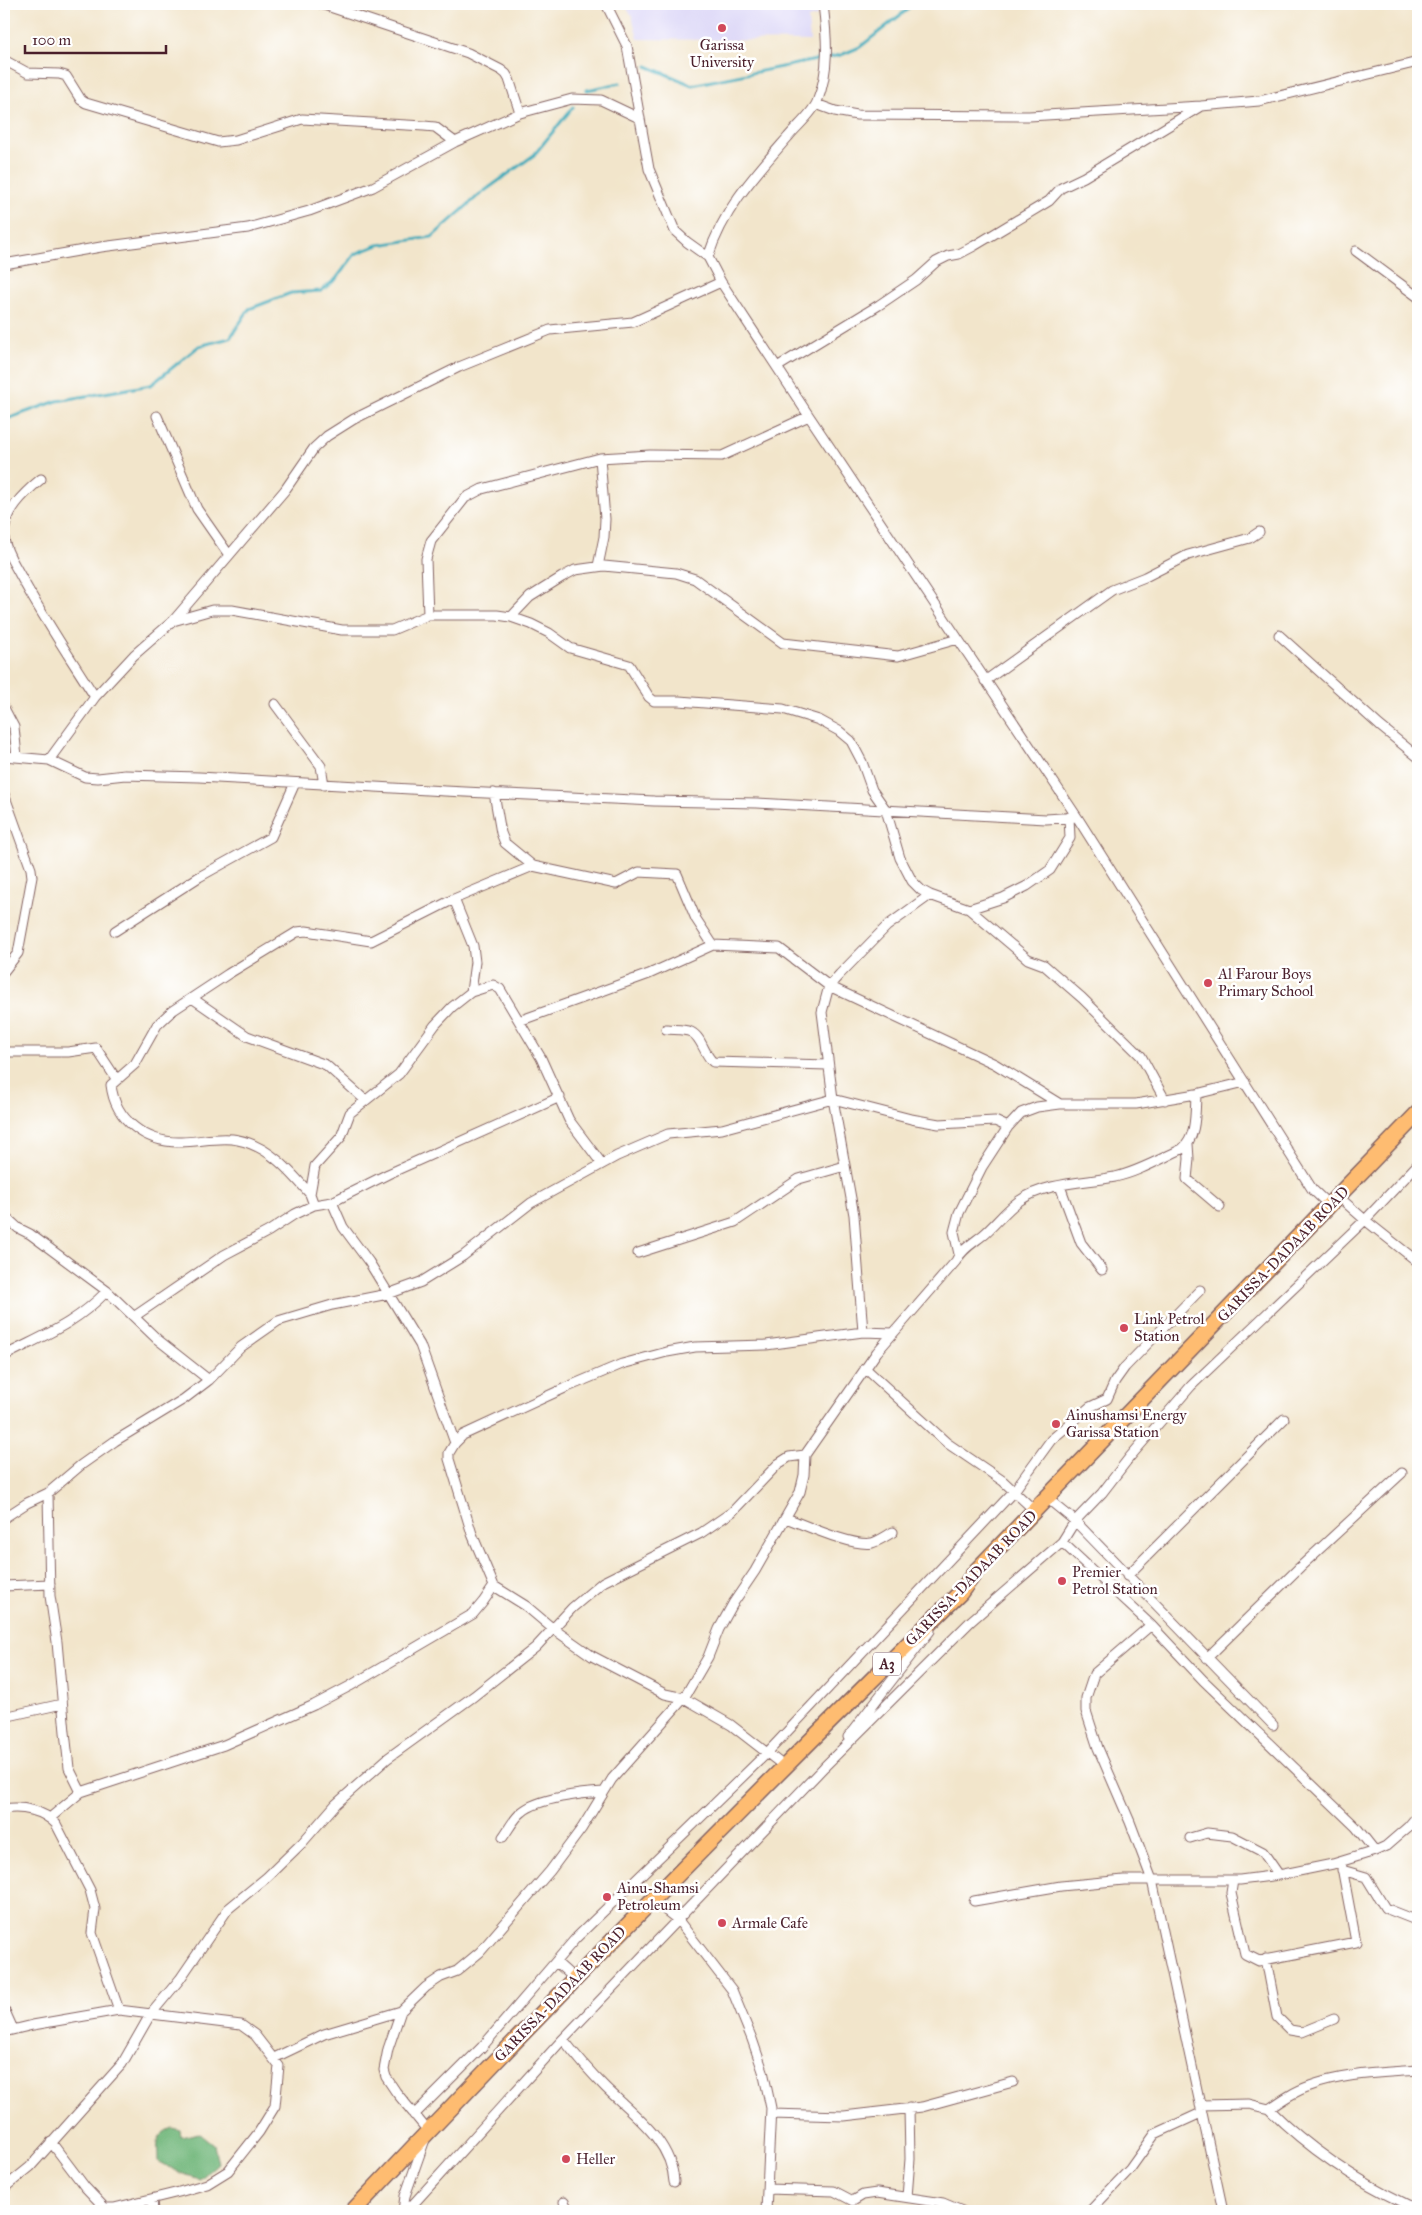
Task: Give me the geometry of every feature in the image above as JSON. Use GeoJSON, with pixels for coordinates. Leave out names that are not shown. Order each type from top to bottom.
{"type":"FeatureCollection","features":[{"type":"Feature","properties":{"kind":"highway","name":"GARISSA-DADAAB ROAD"},"geometry":{"type":"LineString","coordinates":[[353,2211],[652,1900],[784,1766],[960,1593],[976,1571],[1418,1113]]}},
{"type":"Feature","properties":{"kind":"street"},"geometry":{"type":"LineString","coordinates":[[321,4],[468,53],[500,70],[506,74],[509,80],[520,113]]}},
{"type":"Feature","properties":{"kind":"street"},"geometry":{"type":"LineString","coordinates":[[606,4],[627,46],[649,169],[675,231],[708,258],[721,282],[808,416],[958,639],[1312,1189],[1365,1220],[1418,1262]]}},
{"type":"Feature","properties":{"kind":"street"},"geometry":{"type":"LineString","coordinates":[[708,258],[715,235],[739,193],[816,104],[827,68],[823,4]]}},
{"type":"Feature","properties":{"kind":"street"},"geometry":{"type":"LineString","coordinates":[[4,60],[28,74],[59,74],[66,76],[81,100],[86,103],[218,142],[236,140],[302,119],[435,127],[455,142]]}},
{"type":"Feature","properties":{"kind":"street"},"geometry":{"type":"LineString","coordinates":[[816,104],[835,111],[857,115],[1029,116],[1201,106],[1259,101],[1418,62]]}},
{"type":"Feature","properties":{"kind":"street"},"geometry":{"type":"LineString","coordinates":[[4,264],[101,247],[178,239],[260,226],[309,211],[372,187],[455,142],[520,113],[572,99],[601,100],[639,118]]}},
{"type":"Feature","properties":{"kind":"street"},"geometry":{"type":"LineString","coordinates":[[777,366],[880,305],[916,280],[936,262],[948,256],[959,254],[974,246],[1048,200],[1062,188],[1084,177],[1201,106]]}},
{"type":"Feature","properties":{"kind":"street"},"geometry":{"type":"LineString","coordinates":[[1356,251],[1418,297]]}},
{"type":"Feature","properties":{"kind":"street"},"geometry":{"type":"LineString","coordinates":[[49,760],[95,697],[134,656],[173,621],[284,490],[314,448],[327,436],[354,419],[459,367],[550,330],[633,322],[721,282]]}},
{"type":"Feature","properties":{"kind":"street"},"geometry":{"type":"LineString","coordinates":[[157,416],[197,509],[229,555]]}},
{"type":"Feature","properties":{"kind":"street"},"geometry":{"type":"LineString","coordinates":[[428,615],[426,559],[431,541],[465,498],[482,489],[600,458],[650,455],[722,456],[808,416]]}},
{"type":"Feature","properties":{"kind":"street"},"geometry":{"type":"LineString","coordinates":[[598,566],[604,537],[605,519],[600,458]]}},
{"type":"Feature","properties":{"kind":"street"},"geometry":{"type":"LineString","coordinates":[[41,479],[22,494],[13,507],[4,538],[8,552],[31,596],[95,697]]}},
{"type":"Feature","properties":{"kind":"street"},"geometry":{"type":"LineString","coordinates":[[985,681],[1112,590],[1145,577],[1188,555],[1250,538],[1259,532]]}},
{"type":"Feature","properties":{"kind":"street"},"geometry":{"type":"LineString","coordinates":[[511,617],[530,597],[562,577],[575,570],[598,566],[676,573],[695,579],[783,643],[898,656],[958,639]]}},
{"type":"Feature","properties":{"kind":"street"},"geometry":{"type":"LineString","coordinates":[[173,621],[212,610],[232,610],[342,630],[386,630],[402,627],[428,615],[511,617],[549,632],[570,648],[629,665],[649,697],[654,701],[679,701],[782,709],[819,720],[839,730],[851,741],[862,762],[872,790],[886,810],[900,858],[912,881],[920,890],[969,909],[1028,959],[1044,965],[1119,1033],[1141,1056],[1165,1100]]}},
{"type":"Feature","properties":{"kind":"street"},"geometry":{"type":"LineString","coordinates":[[1279,635],[1380,726],[1418,757]]}},
{"type":"Feature","properties":{"kind":"street"},"geometry":{"type":"LineString","coordinates":[[275,704],[321,766],[324,785]]}},
{"type":"Feature","properties":{"kind":"street"},"geometry":{"type":"LineString","coordinates":[[4,708],[14,727],[17,757]]}},
{"type":"Feature","properties":{"kind":"street"},"geometry":{"type":"LineString","coordinates":[[4,756],[49,760],[85,777],[98,778],[125,775],[199,777],[324,785],[1046,819],[1073,817]]}},
{"type":"Feature","properties":{"kind":"street"},"geometry":{"type":"LineString","coordinates":[[115,931],[199,877],[271,837],[295,783]]}},
{"type":"Feature","properties":{"kind":"street"},"geometry":{"type":"LineString","coordinates":[[494,793],[501,833],[505,843],[533,866],[616,884],[639,872],[675,873],[679,876],[696,919],[713,945]]}},
{"type":"Feature","properties":{"kind":"street"},"geometry":{"type":"LineString","coordinates":[[4,794],[31,869],[32,878],[18,953],[4,971]]}},
{"type":"Feature","properties":{"kind":"street"},"geometry":{"type":"LineString","coordinates":[[969,909],[1003,898],[1027,886],[1050,870],[1070,838],[1073,817]]}},
{"type":"Feature","properties":{"kind":"street"},"geometry":{"type":"LineString","coordinates":[[314,1205],[310,1194],[279,1161],[241,1140],[178,1143],[155,1138],[136,1130],[127,1121],[114,1098],[111,1085],[135,1064],[157,1026],[172,1011],[297,932],[306,931],[371,941],[454,899],[533,866]]}},
{"type":"Feature","properties":{"kind":"street"},"geometry":{"type":"LineString","coordinates":[[863,1332],[854,1215],[833,1099],[822,1012],[829,986],[887,926],[930,895]]}},
{"type":"Feature","properties":{"kind":"street"},"geometry":{"type":"LineString","coordinates":[[454,899],[473,946],[475,962],[471,992]]}},
{"type":"Feature","properties":{"kind":"street"},"geometry":{"type":"LineString","coordinates":[[519,1020],[649,974],[713,945],[779,948],[829,986],[995,1064],[1060,1104]]}},
{"type":"Feature","properties":{"kind":"street"},"geometry":{"type":"LineString","coordinates":[[310,1194],[316,1163],[341,1137],[350,1113],[399,1074],[435,1025],[452,1007],[471,992],[493,985],[500,989],[541,1058],[569,1120],[602,1164]]}},
{"type":"Feature","properties":{"kind":"street"},"geometry":{"type":"LineString","coordinates":[[192,998],[247,1036],[326,1065],[365,1100]]}},
{"type":"Feature","properties":{"kind":"street"},"geometry":{"type":"LineString","coordinates":[[666,1028],[691,1032],[696,1036],[709,1059],[714,1062],[828,1065]]}},
{"type":"Feature","properties":{"kind":"street"},"geometry":{"type":"LineString","coordinates":[[4,1052],[68,1052],[96,1048],[117,1080]]}},
{"type":"Feature","properties":{"kind":"street"},"geometry":{"type":"LineString","coordinates":[[959,1254],[954,1232],[955,1224],[982,1167],[1008,1127],[1021,1113],[1037,1107],[1060,1104],[1136,1104],[1165,1100],[1244,1082]]}},
{"type":"Feature","properties":{"kind":"street"},"geometry":{"type":"LineString","coordinates":[[1196,1094],[1192,1136],[1188,1144],[1190,1159],[1187,1179],[1220,1207]]}},
{"type":"Feature","properties":{"kind":"street"},"geometry":{"type":"LineString","coordinates":[[134,1316],[224,1255],[269,1231],[295,1214],[314,1205],[332,1202],[388,1174],[560,1097]]}},
{"type":"Feature","properties":{"kind":"street"},"geometry":{"type":"LineString","coordinates":[[4,1518],[27,1503],[48,1493],[94,1456],[184,1399],[209,1380],[241,1347],[278,1322],[332,1305],[388,1294],[422,1282],[450,1265],[516,1213],[602,1164],[668,1134],[722,1129],[833,1099],[911,1119],[939,1124],[995,1121],[1008,1127]]}},
{"type":"Feature","properties":{"kind":"street"},"geometry":{"type":"LineString","coordinates":[[274,2058],[324,2034],[401,2011],[426,1987],[440,1977],[457,1971],[480,1952],[550,1871],[582,1828],[612,1779],[684,1698],[708,1657],[719,1630],[734,1602],[800,1492],[804,1475],[805,1456],[865,1368],[956,1261],[959,1254],[984,1235],[1019,1201],[1060,1186],[1116,1176],[1136,1170],[1188,1144]]}},
{"type":"Feature","properties":{"kind":"street"},"geometry":{"type":"LineString","coordinates":[[405,2211],[562,2038],[824,1767],[971,1621],[1062,1542],[1075,1521],[1102,1493],[1129,1458],[1192,1386],[1365,1220],[1418,1164]]}},
{"type":"Feature","properties":{"kind":"street"},"geometry":{"type":"LineString","coordinates":[[638,1253],[735,1222],[799,1180],[845,1166]]}},
{"type":"Feature","properties":{"kind":"street"},"geometry":{"type":"LineString","coordinates":[[1060,1186],[1081,1242],[1102,1270]]}},
{"type":"Feature","properties":{"kind":"street"},"geometry":{"type":"LineString","coordinates":[[332,1202],[343,1227],[366,1257],[420,1345],[455,1443]]}},
{"type":"Feature","properties":{"kind":"street"},"geometry":{"type":"LineString","coordinates":[[4,1215],[18,1228],[30,1234],[107,1291],[157,1339],[209,1380]]}},
{"type":"Feature","properties":{"kind":"street"},"geometry":{"type":"LineString","coordinates":[[414,2115],[482,2047],[590,1925],[767,1753],[1014,1491],[1051,1440],[1090,1407],[1107,1399],[1115,1381],[1125,1367],[1200,1290]]}},
{"type":"Feature","properties":{"kind":"street"},"geometry":{"type":"LineString","coordinates":[[4,1356],[54,1332],[92,1308],[107,1291]]}},
{"type":"Feature","properties":{"kind":"street"},"geometry":{"type":"LineString","coordinates":[[784,1766],[731,1726],[684,1698],[665,1694],[592,1656],[552,1628],[526,1606],[494,1586],[472,1534],[451,1470],[449,1453],[463,1435],[622,1364],[694,1347],[766,1345],[863,1332],[893,1333]]}},
{"type":"Feature","properties":{"kind":"street"},"geometry":{"type":"LineString","coordinates":[[865,1368],[947,1443],[1003,1481],[1035,1511]]}},
{"type":"Feature","properties":{"kind":"street"},"geometry":{"type":"LineString","coordinates":[[1127,1576],[1284,1418]]}},
{"type":"Feature","properties":{"kind":"street"},"geometry":{"type":"LineString","coordinates":[[4,2188],[30,2166],[51,2142],[69,2126],[122,2064],[150,2015],[180,1979],[228,1909],[302,1844],[336,1804],[388,1758],[474,1696],[536,1647],[572,1608],[603,1582],[701,1533],[732,1512],[778,1464],[789,1457],[805,1456]]}},
{"type":"Feature","properties":{"kind":"street"},"geometry":{"type":"LineString","coordinates":[[1207,1658],[1293,1574],[1402,1473]]}},
{"type":"Feature","properties":{"kind":"street"},"geometry":{"type":"LineString","coordinates":[[48,1493],[50,1584],[69,1768],[81,1792]]}},
{"type":"Feature","properties":{"kind":"street"},"geometry":{"type":"LineString","coordinates":[[1047,1498],[1075,1521],[1273,1725]]}},
{"type":"Feature","properties":{"kind":"street"},"geometry":{"type":"LineString","coordinates":[[786,1518],[835,1536],[862,1543],[874,1543],[893,1532]]}},
{"type":"Feature","properties":{"kind":"street"},"geometry":{"type":"LineString","coordinates":[[1062,1542],[1151,1626],[1203,1680],[1356,1827],[1375,1851]]}},
{"type":"Feature","properties":{"kind":"street"},"geometry":{"type":"LineString","coordinates":[[4,1586],[50,1584]]}},
{"type":"Feature","properties":{"kind":"street"},"geometry":{"type":"LineString","coordinates":[[50,1818],[81,1792],[224,1745],[314,1705],[350,1686],[472,1614],[494,1586]]}},
{"type":"Feature","properties":{"kind":"street"},"geometry":{"type":"LineString","coordinates":[[824,1767],[960,1593]]}},
{"type":"Feature","properties":{"kind":"street"},"geometry":{"type":"LineString","coordinates":[[1151,1626],[1094,1674],[1086,1698],[1086,1711],[1098,1748],[1130,1822],[1152,1880],[1223,2211]]}},
{"type":"Feature","properties":{"kind":"street"},"geometry":{"type":"LineString","coordinates":[[4,1717],[62,1704]]}},
{"type":"Feature","properties":{"kind":"street"},"geometry":{"type":"LineString","coordinates":[[503,1837],[522,1812],[552,1799],[604,1792]]}},
{"type":"Feature","properties":{"kind":"street"},"geometry":{"type":"LineString","coordinates":[[4,1809],[14,1807],[32,1810],[50,1818],[56,1824],[90,1890],[95,1909],[92,1933],[119,2010]]}},
{"type":"Feature","properties":{"kind":"street"},"geometry":{"type":"LineString","coordinates":[[974,1901],[1061,1886],[1152,1880],[1233,1880],[1342,1866],[1386,1846],[1408,1827],[1418,1815]]}},
{"type":"Feature","properties":{"kind":"street"},"geometry":{"type":"LineString","coordinates":[[1408,1827],[1418,1824]]}},
{"type":"Feature","properties":{"kind":"street"},"geometry":{"type":"LineString","coordinates":[[1190,1838],[1207,1833],[1232,1836],[1263,1852],[1279,1875]]}},
{"type":"Feature","properties":{"kind":"street"},"geometry":{"type":"LineString","coordinates":[[1342,1866],[1366,1876],[1385,1908],[1418,1921]]}},
{"type":"Feature","properties":{"kind":"street"},"geometry":{"type":"LineString","coordinates":[[1233,1880],[1231,1892],[1245,1954],[1259,1960],[1356,1942],[1342,1866]]}},
{"type":"Feature","properties":{"kind":"street"},"geometry":{"type":"LineString","coordinates":[[652,1900],[678,1920],[732,1990],[763,2071],[771,2114],[766,2211]]}},
{"type":"Feature","properties":{"kind":"street"},"geometry":{"type":"LineString","coordinates":[[1266,1959],[1277,2017],[1290,2030],[1302,2032],[1334,2019]]}},
{"type":"Feature","properties":{"kind":"street"},"geometry":{"type":"LineString","coordinates":[[556,1962],[575,1979]]}},
{"type":"Feature","properties":{"kind":"street"},"geometry":{"type":"LineString","coordinates":[[4,2009],[13,2029]]}},
{"type":"Feature","properties":{"kind":"street"},"geometry":{"type":"LineString","coordinates":[[4,2032],[119,2010],[242,2025],[255,2035],[279,2066],[275,2106],[239,2159],[228,2171],[207,2184],[152,2200],[114,2208],[105,2208],[85,2187],[51,2142]]}},
{"type":"Feature","properties":{"kind":"street"},"geometry":{"type":"LineString","coordinates":[[401,2011],[388,2049],[384,2070],[386,2077],[428,2131],[405,2196],[405,2211]]}},
{"type":"Feature","properties":{"kind":"street"},"geometry":{"type":"LineString","coordinates":[[562,2038],[585,2066],[646,2126],[661,2145],[669,2158],[674,2182]]}},
{"type":"Feature","properties":{"kind":"street"},"geometry":{"type":"LineString","coordinates":[[1269,2109],[1309,2086],[1331,2080],[1365,2074],[1418,2070]]}},
{"type":"Feature","properties":{"kind":"street"},"geometry":{"type":"LineString","coordinates":[[771,2114],[852,2115],[909,2108],[941,2103],[1013,2082]]}},
{"type":"Feature","properties":{"kind":"street"},"geometry":{"type":"LineString","coordinates":[[1090,2211],[1130,2169],[1155,2134],[1200,2109],[1250,2104],[1269,2109],[1284,2124],[1346,2172],[1408,2205],[1414,2211]]}},
{"type":"Feature","properties":{"kind":"street"},"geometry":{"type":"LineString","coordinates":[[907,2198],[910,2159],[909,2108]]}},
{"type":"Feature","properties":{"kind":"street"},"geometry":{"type":"LineString","coordinates":[[768,2188],[834,2190],[853,2201],[863,2195],[877,2193],[943,2203],[962,2211]]}},
{"type":"Feature","properties":{"kind":"street"},"geometry":{"type":"LineString","coordinates":[[152,2200],[153,2211]]}},
{"type":"Feature","properties":{"kind":"street"},"geometry":{"type":"LineString","coordinates":[[564,2202],[569,2211]]}},
{"type":"Feature","properties":{"kind":"shaded area","name":"Garissa University"},"geometry":{"type":"Polygon","coordinates":[[[624,4],[816,4],[817,16],[808,18],[810,41],[638,39],[632,16],[624,4]]]}},
{"type":"Feature","properties":{"kind":"green space"},"geometry":{"type":"Polygon","coordinates":[[[172,2128],[180,2130],[181,2137],[199,2133],[214,2145],[218,2163],[200,2179],[180,2173],[158,2161],[158,2141],[162,2134],[172,2128]]]}},
{"type":"Feature","properties":{"kind":"waterway"},"geometry":{"type":"LineString","coordinates":[[647,66],[692,85],[841,55],[860,47],[908,9],[910,4]]}},
{"type":"Feature","properties":{"kind":"waterway"},"geometry":{"type":"LineString","coordinates":[[587,90],[620,83]]}},
{"type":"Feature","properties":{"kind":"waterway"},"geometry":{"type":"LineString","coordinates":[[4,420],[57,401],[151,385],[199,346],[230,338],[249,309],[291,293],[321,291],[336,279],[355,254],[378,245],[432,237],[479,195],[534,155],[573,107]]}},
{"type":"Feature","properties":{"kind":"place","name":"Garissa University"},"geometry":{"type":"Point","coordinates":[722,28]}},
{"type":"Feature","properties":{"kind":"place","name":"Al Farour Boys Primary School"},"geometry":{"type":"Point","coordinates":[1208,983]}},
{"type":"Feature","properties":{"kind":"place","name":"Link Petrol Station"},"geometry":{"type":"Point","coordinates":[1124,1328]}},
{"type":"Feature","properties":{"kind":"place","name":"Ainushamsi Energy Garissa Station"},"geometry":{"type":"Point","coordinates":[1056,1424]}},
{"type":"Feature","properties":{"kind":"place","name":"Premier Petrol Station"},"geometry":{"type":"Point","coordinates":[1062,1581]}},
{"type":"Feature","properties":{"kind":"place","name":"Ainu-Shamsi Petroleum"},"geometry":{"type":"Point","coordinates":[607,1897]}},
{"type":"Feature","properties":{"kind":"place","name":"Armale Cafe"},"geometry":{"type":"Point","coordinates":[722,1923]}},
{"type":"Feature","properties":{"kind":"place","name":"Heller"},"geometry":{"type":"Point","coordinates":[566,2159]}}]}
